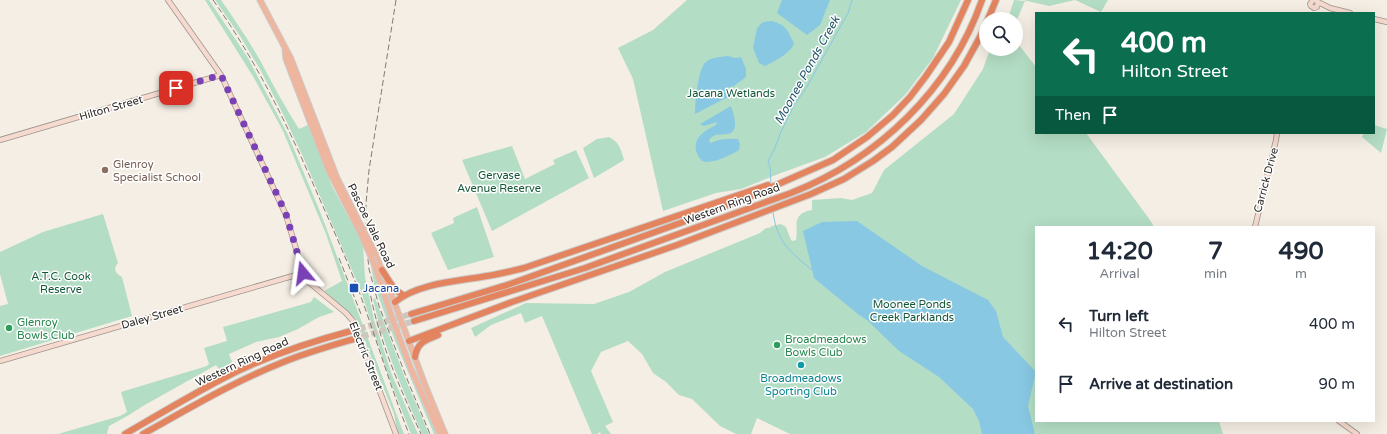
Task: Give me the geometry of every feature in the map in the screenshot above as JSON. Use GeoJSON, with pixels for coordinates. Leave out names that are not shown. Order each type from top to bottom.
{"type":"FeatureCollection","features":[{"type":"Feature","properties":{"kind":"highway","name":"Western Ring Road"},"geometry":{"type":"LineString","coordinates":[[412,314],[510,284],[697,217],[748,194],[794,178],[833,160],[867,137],[893,115],[910,97],[949,42],[968,0]]}},
{"type":"Feature","properties":{"kind":"highway","name":"Western Ring Road"},"geometry":{"type":"LineString","coordinates":[[414,322],[585,268],[808,186],[839,171],[887,137],[920,105],[936,86],[958,51],[982,0]]}},
{"type":"Feature","properties":{"kind":"highway"},"geometry":{"type":"LineString","coordinates":[[991,12],[996,0]]}},
{"type":"Feature","properties":{"kind":"highway"},"geometry":{"type":"LineString","coordinates":[[409,341],[512,302],[595,274],[732,224],[811,194],[844,179],[873,160],[909,132],[944,94],[964,66],[979,39]]}},
{"type":"Feature","properties":{"kind":"highway"},"geometry":{"type":"LineString","coordinates":[[395,302],[403,295],[426,288],[458,280],[524,268],[748,194]]}},
{"type":"Feature","properties":{"kind":"highway"},"geometry":{"type":"LineString","coordinates":[[382,270],[398,293],[403,295]]}},
{"type":"Feature","properties":{"kind":"highway"},"geometry":{"type":"LineString","coordinates":[[415,357],[416,350],[422,343],[472,318]]}},
{"type":"Feature","properties":{"kind":"highway","name":"Western Ring Road"},"geometry":{"type":"LineString","coordinates":[[124,434],[234,374],[303,345],[351,332]]}},
{"type":"Feature","properties":{"kind":"highway","name":"Western Ring Road"},"geometry":{"type":"LineString","coordinates":[[143,434],[216,393],[249,377],[282,363],[354,338]]}},
{"type":"Feature","properties":{"kind":"main road","name":"Pascoe Vale Road"},"geometry":{"type":"LineString","coordinates":[[260,0],[291,59],[337,178],[374,251],[445,434]]}},
{"type":"Feature","properties":{"kind":"main road","name":"Pascoe Vale Road"},"geometry":{"type":"LineString","coordinates":[[285,50],[286,59],[318,146],[335,185],[375,266],[417,383],[440,434]]}},
{"type":"Feature","properties":{"kind":"main road"},"geometry":{"type":"LineString","coordinates":[[395,302],[394,312],[398,333]]}},
{"type":"Feature","properties":{"kind":"main road"},"geometry":{"type":"LineString","coordinates":[[400,339],[403,341],[409,341]]}},
{"type":"Feature","properties":{"kind":"street"},"geometry":{"type":"LineString","coordinates":[[168,0],[221,75],[286,214],[303,273]]}},
{"type":"Feature","properties":{"kind":"street"},"geometry":{"type":"LineString","coordinates":[[1312,12],[1314,7],[1318,5],[1315,1]]}},
{"type":"Feature","properties":{"kind":"street"},"geometry":{"type":"LineString","coordinates":[[1315,1],[1310,4],[1314,7],[1330,8],[1346,12]]}},
{"type":"Feature","properties":{"kind":"street"},"geometry":{"type":"LineString","coordinates":[[1315,1],[1330,8]]}},
{"type":"Feature","properties":{"kind":"street"},"geometry":{"type":"LineString","coordinates":[[1375,19],[1387,22]]}},
{"type":"Feature","properties":{"kind":"street","name":"Hilton Street"},"geometry":{"type":"LineString","coordinates":[[0,140],[221,75]]}},
{"type":"Feature","properties":{"kind":"street","name":"Carrick Drive"},"geometry":{"type":"LineString","coordinates":[[1255,226],[1277,134]]}},
{"type":"Feature","properties":{"kind":"street","name":"Daley Street"},"geometry":{"type":"LineString","coordinates":[[0,361],[303,273]]}},
{"type":"Feature","properties":{"kind":"street","name":"Electric Street"},"geometry":{"type":"LineString","coordinates":[[303,273],[306,280],[346,313],[353,321],[396,434]]}},
{"type":"Feature","properties":{"kind":"street"},"geometry":{"type":"LineString","coordinates":[[1339,422],[1357,434]]}},
{"type":"Feature","properties":{"kind":"green space"},"geometry":{"type":"Polygon","coordinates":[[[205,0],[209,0],[248,58],[288,135],[321,214],[404,434],[398,434],[394,414],[356,319],[324,291],[342,281],[326,234],[283,131],[254,78],[205,0]]]}},
{"type":"Feature","properties":{"kind":"green space"},"geometry":{"type":"Polygon","coordinates":[[[215,0],[221,0],[242,31],[299,129],[308,125],[332,186],[363,244],[365,277],[374,320],[392,375],[418,434],[411,434],[388,375],[361,291],[284,116],[261,71],[240,36],[215,0]]]}},
{"type":"Feature","properties":{"kind":"green space","name":"Jacana Wetlands"},"geometry":{"type":"Polygon","coordinates":[[[687,0],[961,0],[933,58],[905,95],[866,132],[825,157],[741,189],[716,193],[663,211],[633,79],[618,48],[653,30],[687,0]]]}},
{"type":"Feature","properties":{"kind":"green space"},"geometry":{"type":"Polygon","coordinates":[[[1014,0],[1025,1],[1020,12],[1010,12],[1014,0]]]}},
{"type":"Feature","properties":{"kind":"green space"},"geometry":{"type":"Polygon","coordinates":[[[1023,0],[1075,0],[1049,6],[1023,0]]]}},
{"type":"Feature","properties":{"kind":"green space"},"geometry":{"type":"Polygon","coordinates":[[[1075,0],[1108,0],[1101,12],[1075,0]]]}},
{"type":"Feature","properties":{"kind":"green space","name":"Moonee Ponds Creek Parklands"},"geometry":{"type":"Polygon","coordinates":[[[1023,50],[1035,66],[1035,134],[1087,134],[1153,226],[1035,226],[1035,422],[1219,422],[1223,434],[790,434],[757,418],[751,434],[736,434],[720,426],[692,399],[679,395],[666,382],[653,373],[642,354],[628,341],[601,352],[591,371],[613,422],[605,426],[611,434],[601,434],[600,432],[597,434],[592,434],[542,316],[525,323],[521,313],[491,325],[475,337],[471,328],[526,303],[594,304],[629,292],[665,272],[760,233],[766,228],[772,226],[781,224],[786,227],[791,240],[796,240],[798,218],[805,212],[812,210],[812,200],[841,198],[852,200],[872,193],[884,170],[954,114],[983,69],[988,56],[1023,56],[1023,50]]]}},
{"type":"Feature","properties":{"kind":"green space"},"geometry":{"type":"Polygon","coordinates":[[[1375,125],[1387,129],[1381,153],[1362,137],[1364,134],[1375,134],[1375,125]]]}},
{"type":"Feature","properties":{"kind":"green space"},"geometry":{"type":"Polygon","coordinates":[[[609,137],[619,146],[624,160],[594,178],[583,148],[597,139],[609,137]]]}},
{"type":"Feature","properties":{"kind":"green space","name":"Gervase Avenue Reserve"},"geometry":{"type":"Polygon","coordinates":[[[512,146],[525,179],[555,164],[553,160],[576,150],[589,178],[492,231],[462,160],[512,146]]]}},
{"type":"Feature","properties":{"kind":"green space"},"geometry":{"type":"Polygon","coordinates":[[[477,207],[494,257],[448,270],[431,233],[454,223],[453,218],[477,207]]]}},
{"type":"Feature","properties":{"kind":"green space","name":"A.T.C. Cook Reserve"},"geometry":{"type":"Polygon","coordinates":[[[103,214],[118,263],[116,271],[122,277],[132,316],[0,356],[0,306],[8,304],[0,274],[0,252],[43,232],[103,214]]]}},
{"type":"Feature","properties":{"kind":"green space"},"geometry":{"type":"Polygon","coordinates":[[[370,260],[438,434],[434,434],[395,341],[374,284],[370,260]]]}},
{"type":"Feature","properties":{"kind":"green space"},"geometry":{"type":"Polygon","coordinates":[[[314,297],[334,312],[319,317],[298,329],[279,337],[256,342],[229,354],[232,362],[225,368],[219,369],[216,365],[109,426],[107,434],[58,434],[120,416],[127,412],[121,392],[207,366],[209,364],[204,348],[227,341],[223,327],[311,302],[314,297]]]}},
{"type":"Feature","properties":{"kind":"green space"},"geometry":{"type":"Polygon","coordinates":[[[375,298],[405,378],[429,434],[422,434],[394,368],[377,316],[373,299],[375,298]]]}},
{"type":"Feature","properties":{"kind":"water"},"geometry":{"type":"Polygon","coordinates":[[[782,0],[830,0],[820,25],[807,35],[777,13],[782,0]]]}},
{"type":"Feature","properties":{"kind":"water"},"geometry":{"type":"Polygon","coordinates":[[[771,21],[783,26],[788,31],[794,43],[790,50],[765,66],[759,63],[753,48],[757,28],[763,22],[771,21]]]}},
{"type":"Feature","properties":{"kind":"water"},"geometry":{"type":"Polygon","coordinates":[[[728,56],[735,58],[741,57],[746,69],[746,77],[734,86],[727,88],[728,97],[695,114],[698,86],[703,65],[711,59],[728,56]]]}},
{"type":"Feature","properties":{"kind":"water"},"geometry":{"type":"Polygon","coordinates":[[[731,106],[735,123],[734,130],[731,133],[715,135],[709,140],[710,143],[724,139],[738,139],[740,144],[739,150],[716,161],[702,161],[697,153],[697,139],[704,132],[716,125],[717,122],[704,126],[700,124],[731,106]]]}},
{"type":"Feature","properties":{"kind":"water"},"geometry":{"type":"Polygon","coordinates":[[[857,221],[922,266],[988,300],[996,311],[1003,337],[1035,371],[1028,406],[1035,434],[982,434],[979,421],[973,409],[939,377],[899,351],[867,320],[814,278],[803,231],[822,222],[857,221]]]}},
{"type":"Feature","properties":{"kind":"waterway","name":"Moonee Ponds Creek"},"geometry":{"type":"LineString","coordinates":[[771,185],[770,166],[768,163],[769,159],[794,105],[805,90],[848,13],[852,0]]}},
{"type":"Feature","properties":{"kind":"waterway","name":"Moonee Ponds Creek"},"geometry":{"type":"LineString","coordinates":[[771,190],[771,197]]}},
{"type":"Feature","properties":{"kind":"waterway","name":"Moonee Ponds Creek"},"geometry":{"type":"LineString","coordinates":[[773,212],[778,231],[785,245],[812,270]]}},
{"type":"Feature","properties":{"kind":"tunnel"},"geometry":{"type":"LineString","coordinates":[[351,331],[411,314]]}},
{"type":"Feature","properties":{"kind":"tunnel"},"geometry":{"type":"LineString","coordinates":[[354,339],[414,321]]}},
{"type":"Feature","properties":{"kind":"railway"},"geometry":{"type":"LineString","coordinates":[[213,0],[230,24],[273,98],[309,175],[360,294],[409,434]]}},
{"type":"Feature","properties":{"kind":"railway"},"geometry":{"type":"LineString","coordinates":[[396,0],[369,170],[366,204],[366,240],[369,269],[379,306],[430,434]]}},
{"type":"Feature","properties":{"kind":"railway"},"geometry":{"type":"LineString","coordinates":[[339,258],[361,314]]}},
{"type":"Feature","properties":{"kind":"railway"},"geometry":{"type":"LineString","coordinates":[[369,287],[378,325],[390,362],[421,434]]}},
{"type":"Feature","properties":{"kind":"place","name":"Glenroy Specialist School"},"geometry":{"type":"Point","coordinates":[105,170]}},
{"type":"Feature","properties":{"kind":"place","name":"Jacana"},"geometry":{"type":"Point","coordinates":[354,288]}},
{"type":"Feature","properties":{"kind":"place","name":"Glenroy Bowls Club"},"geometry":{"type":"Point","coordinates":[9,328]}},
{"type":"Feature","properties":{"kind":"place","name":"Broadmeadows Bowls Club"},"geometry":{"type":"Point","coordinates":[777,345]}},
{"type":"Feature","properties":{"kind":"place","name":"Broadmeadows Sporting Club"},"geometry":{"type":"Point","coordinates":[801,365]}},
{"type":"Feature","properties":{"kind":"route"},"geometry":{"type":"LineString","coordinates":[[176,88],[221,75],[286,214],[303,273]]}}]}
